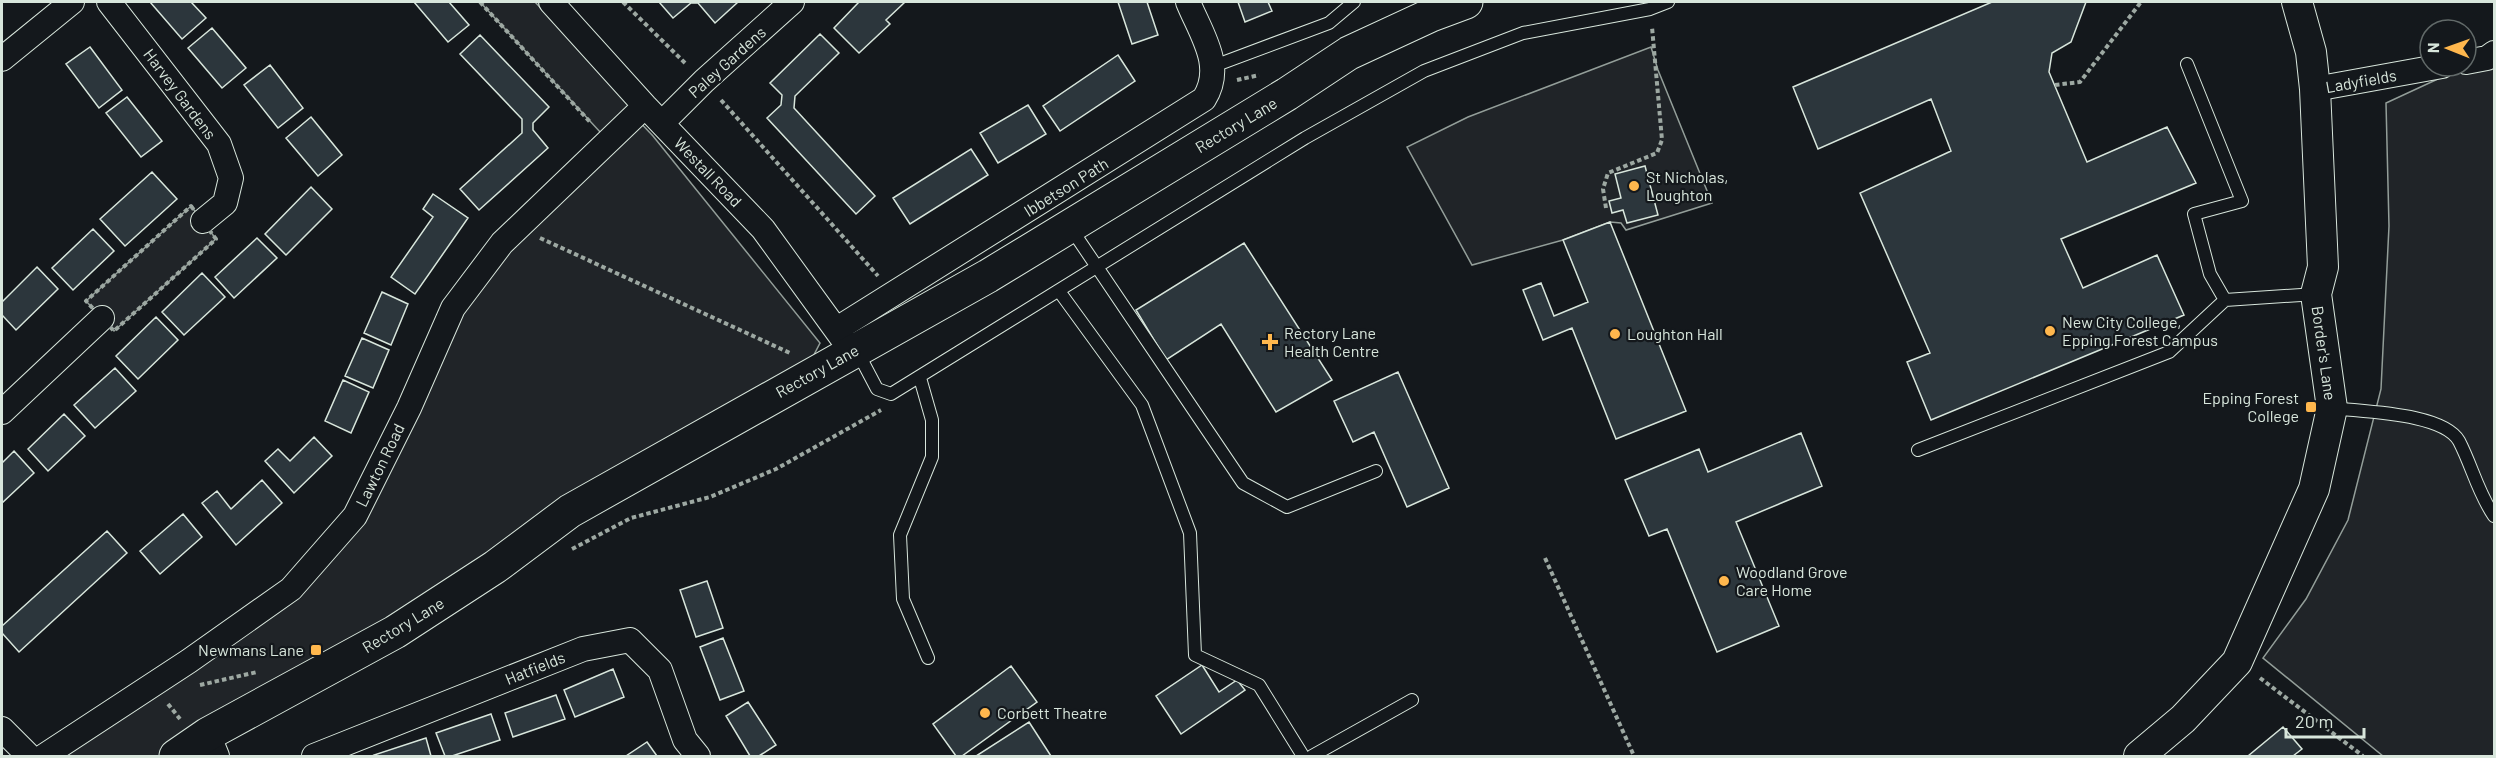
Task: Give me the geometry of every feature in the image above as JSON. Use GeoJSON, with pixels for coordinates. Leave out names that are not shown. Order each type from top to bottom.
{"type":"FeatureCollection","features":[{"type":"Feature","properties":{"kind":"main road","name":"Rectory Lane"},"geometry":{"type":"LineString","coordinates":[[199,747],[395,632],[495,567],[570,511],[816,372],[849,343],[988,276],[1287,94],[1349,53],[1431,15],[1466,2]]}},
{"type":"Feature","properties":{"kind":"street"},"geometry":{"type":"LineString","coordinates":[[2,59],[72,2]]}},
{"type":"Feature","properties":{"kind":"street","name":"Harvey Gardens"},"geometry":{"type":"LineString","coordinates":[[109,2],[219,144],[231,178],[225,203],[204,221]]}},
{"type":"Feature","properties":{"kind":"street","name":"Westall Road"},"geometry":{"type":"LineString","coordinates":[[551,2],[645,106],[763,229],[849,343]]}},
{"type":"Feature","properties":{"kind":"street","name":"Paley Gardens"},"geometry":{"type":"LineString","coordinates":[[662,123],[704,81],[792,2]]}},
{"type":"Feature","properties":{"kind":"street"},"geometry":{"type":"LineString","coordinates":[[1188,2],[1214,66]]}},
{"type":"Feature","properties":{"kind":"street","name":"Border's Lane"},"geometry":{"type":"LineString","coordinates":[[2139,756],[2183,719],[2237,662],[2314,489],[2332,408],[2316,294],[2323,267],[2315,89],[2311,52],[2297,2]]}},
{"type":"Feature","properties":{"kind":"street"},"geometry":{"type":"LineString","coordinates":[[2478,60],[2487,58],[2494,52]]}},
{"type":"Feature","properties":{"kind":"street","name":"Ibbetson Path"},"geometry":{"type":"LineString","coordinates":[[849,343],[895,295],[1204,99],[1213,86],[1214,66]]}},
{"type":"Feature","properties":{"kind":"street","name":"Ladyfields"},"geometry":{"type":"LineString","coordinates":[[2315,89],[2418,70]]}},
{"type":"Feature","properties":{"kind":"street","name":"Lawton Road"},"geometry":{"type":"LineString","coordinates":[[44,756],[150,687],[291,589],[355,516],[409,408],[453,308],[502,243],[645,106]]}},
{"type":"Feature","properties":{"kind":"street"},"geometry":{"type":"LineString","coordinates":[[2,412],[102,318]]}},
{"type":"Feature","properties":{"kind":"street","name":"Hatfields"},"geometry":{"type":"LineString","coordinates":[[314,756],[583,649],[630,640],[660,670],[685,740],[698,756]]}},
{"type":"Feature","properties":{"kind":"street"},"geometry":{"type":"LineString","coordinates":[[2,729],[29,756]]}},
{"type":"Feature","properties":{"kind":"lane"},"geometry":{"type":"LineString","coordinates":[[1214,66],[1329,23],[1354,2]]}},
{"type":"Feature","properties":{"kind":"lane"},"geometry":{"type":"LineString","coordinates":[[849,343],[877,389],[891,394],[1305,138],[1424,71],[1523,33],[1650,9],[1668,2]]}},
{"type":"Feature","properties":{"kind":"lane"},"geometry":{"type":"LineString","coordinates":[[2187,64],[2242,201],[2194,214],[2210,274],[2225,300]]}},
{"type":"Feature","properties":{"kind":"lane"},"geometry":{"type":"LineString","coordinates":[[1069,226],[1243,483],[1287,507],[1376,471]]}},
{"type":"Feature","properties":{"kind":"lane"},"geometry":{"type":"LineString","coordinates":[[1059,291],[1142,405],[1190,533],[1195,655],[1259,685],[1303,756]]}},
{"type":"Feature","properties":{"kind":"lane"},"geometry":{"type":"LineString","coordinates":[[1918,450],[2169,352],[2225,300],[2316,294]]}},
{"type":"Feature","properties":{"kind":"lane"},"geometry":{"type":"LineString","coordinates":[[920,378],[932,420],[932,457],[900,535],[903,598],[928,658]]}},
{"type":"Feature","properties":{"kind":"lane"},"geometry":{"type":"LineString","coordinates":[[2332,408],[2431,420],[2457,438],[2483,500],[2494,516]]}},
{"type":"Feature","properties":{"kind":"lane"},"geometry":{"type":"LineString","coordinates":[[1312,756],[1413,700]]}},
{"type":"Feature","properties":{"kind":"path"},"geometry":{"type":"LineString","coordinates":[[480,2],[608,142]]}},
{"type":"Feature","properties":{"kind":"path"},"geometry":{"type":"LineString","coordinates":[[623,2],[704,81],[895,295]]}},
{"type":"Feature","properties":{"kind":"path"},"geometry":{"type":"LineString","coordinates":[[2055,85],[2080,82],[2140,2]]}},
{"type":"Feature","properties":{"kind":"path"},"geometry":{"type":"LineString","coordinates":[[1606,208],[1603,189],[1608,173],[1657,153],[1662,140],[1650,9]]}},
{"type":"Feature","properties":{"kind":"path"},"geometry":{"type":"LineString","coordinates":[[191,206],[216,239],[114,331],[102,318],[86,301],[191,206]]}},
{"type":"Feature","properties":{"kind":"path"},"geometry":{"type":"LineString","coordinates":[[518,228],[797,356],[816,372]]}},
{"type":"Feature","properties":{"kind":"path"},"geometry":{"type":"LineString","coordinates":[[570,550],[631,518],[710,497],[776,469],[889,405],[891,394]]}},
{"type":"Feature","properties":{"kind":"path"},"geometry":{"type":"LineString","coordinates":[[1545,558],[1634,756]]}},
{"type":"Feature","properties":{"kind":"path"},"geometry":{"type":"LineString","coordinates":[[2237,662],[2363,756]]}},
{"type":"Feature","properties":{"kind":"path"},"geometry":{"type":"LineString","coordinates":[[150,687],[176,712],[199,747]]}},
{"type":"Feature","properties":{"kind":"shaded area"},"geometry":{"type":"Polygon","coordinates":[[[480,2],[535,2],[632,104],[601,133],[480,2]]]}},
{"type":"Feature","properties":{"kind":"shaded area"},"geometry":{"type":"Polygon","coordinates":[[[1651,47],[1658,70],[1712,203],[1626,230],[1621,223],[1610,222],[1563,240],[1472,265],[1407,147],[1468,117],[1651,47]]]}},
{"type":"Feature","properties":{"kind":"shaded area"},"geometry":{"type":"Polygon","coordinates":[[[2494,53],[2494,756],[2383,756],[2263,658],[2306,599],[2348,520],[2381,389],[2389,226],[2386,103],[2440,78],[2478,78],[2478,60],[2494,53]]]}},
{"type":"Feature","properties":{"kind":"shaded area"},"geometry":{"type":"Polygon","coordinates":[[[634,116],[653,136],[820,343],[805,372],[160,756],[44,756],[291,589],[355,516],[453,308],[634,116]]]}},
{"type":"Feature","properties":{"kind":"shaded area"},"geometry":{"type":"Polygon","coordinates":[[[191,206],[216,239],[114,331],[86,301],[191,206]]]}},
{"type":"Feature","properties":{"kind":"building"},"geometry":{"type":"Polygon","coordinates":[[[150,2],[191,2],[206,18],[182,39],[150,2]]]}},
{"type":"Feature","properties":{"kind":"building"},"geometry":{"type":"Polygon","coordinates":[[[414,2],[449,2],[469,25],[448,42],[414,2]]]}},
{"type":"Feature","properties":{"kind":"building"},"geometry":{"type":"Polygon","coordinates":[[[659,2],[738,2],[715,23],[698,3],[691,3],[673,18],[659,2]]]}},
{"type":"Feature","properties":{"kind":"building"},"geometry":{"type":"Polygon","coordinates":[[[859,2],[905,2],[886,20],[890,24],[859,53],[834,28],[859,2]]]}},
{"type":"Feature","properties":{"kind":"building"},"geometry":{"type":"Polygon","coordinates":[[[1118,2],[1147,2],[1158,35],[1132,44],[1118,2]]]}},
{"type":"Feature","properties":{"kind":"building"},"geometry":{"type":"Polygon","coordinates":[[[1238,2],[1268,2],[1272,11],[1245,22],[1238,2]]]}},
{"type":"Feature","properties":{"kind":"building"},"geometry":{"type":"Polygon","coordinates":[[[1992,2],[2086,2],[2071,42],[2052,53],[2049,72],[2087,162],[2167,127],[2196,183],[2061,239],[2083,288],[2157,255],[2184,315],[1931,420],[1907,362],[1930,353],[1860,193],[1951,151],[1931,99],[1818,149],[1793,87],[1992,2]]]}},
{"type":"Feature","properties":{"kind":"building"},"geometry":{"type":"Polygon","coordinates":[[[212,28],[246,68],[222,88],[188,48],[212,28]]]}},
{"type":"Feature","properties":{"kind":"building"},"geometry":{"type":"Polygon","coordinates":[[[820,34],[839,53],[795,96],[794,108],[875,196],[856,214],[767,118],[781,105],[782,95],[770,83],[820,34]]]}},
{"type":"Feature","properties":{"kind":"building"},"geometry":{"type":"Polygon","coordinates":[[[480,35],[549,107],[533,123],[533,130],[548,148],[479,210],[460,189],[522,133],[522,119],[460,54],[480,35]]]}},
{"type":"Feature","properties":{"kind":"building"},"geometry":{"type":"Polygon","coordinates":[[[90,47],[122,90],[99,108],[66,64],[90,47]]]}},
{"type":"Feature","properties":{"kind":"building"},"geometry":{"type":"Polygon","coordinates":[[[1118,55],[1135,81],[1060,131],[1043,106],[1118,55]]]}},
{"type":"Feature","properties":{"kind":"building"},"geometry":{"type":"Polygon","coordinates":[[[270,65],[303,108],[278,128],[244,85],[270,65]]]}},
{"type":"Feature","properties":{"kind":"building"},"geometry":{"type":"Polygon","coordinates":[[[127,97],[162,141],[141,157],[106,113],[127,97]]]}},
{"type":"Feature","properties":{"kind":"building"},"geometry":{"type":"Polygon","coordinates":[[[1028,105],[1046,134],[998,163],[980,133],[1028,105]]]}},
{"type":"Feature","properties":{"kind":"building"},"geometry":{"type":"Polygon","coordinates":[[[311,117],[342,155],[318,176],[286,138],[311,117]]]}},
{"type":"Feature","properties":{"kind":"building"},"geometry":{"type":"Polygon","coordinates":[[[971,149],[988,175],[910,224],[893,198],[971,149]]]}},
{"type":"Feature","properties":{"kind":"building","name":"St Nicholas, Loughton"},"geometry":{"type":"Polygon","coordinates":[[[1645,166],[1658,215],[1627,223],[1623,210],[1612,213],[1609,201],[1621,198],[1615,174],[1645,166]]]}},
{"type":"Feature","properties":{"kind":"building"},"geometry":{"type":"Polygon","coordinates":[[[152,172],[177,199],[125,246],[100,219],[152,172]]]}},
{"type":"Feature","properties":{"kind":"building"},"geometry":{"type":"Polygon","coordinates":[[[311,187],[332,209],[286,255],[265,234],[311,187]]]}},
{"type":"Feature","properties":{"kind":"building"},"geometry":{"type":"Polygon","coordinates":[[[433,194],[468,218],[415,294],[391,277],[433,217],[423,209],[433,194]]]}},
{"type":"Feature","properties":{"kind":"building","name":"Loughton Hall"},"geometry":{"type":"Polygon","coordinates":[[[1610,222],[1686,411],[1616,439],[1572,328],[1543,340],[1523,290],[1541,283],[1554,316],[1588,302],[1563,240],[1610,222]]]}},
{"type":"Feature","properties":{"kind":"building"},"geometry":{"type":"Polygon","coordinates":[[[93,229],[114,251],[73,290],[52,268],[93,229]]]}},
{"type":"Feature","properties":{"kind":"building"},"geometry":{"type":"Polygon","coordinates":[[[257,238],[277,258],[234,298],[215,277],[257,238]]]}},
{"type":"Feature","properties":{"kind":"building","name":"Rectory Lane Health Centre"},"geometry":{"type":"Polygon","coordinates":[[[1244,243],[1332,380],[1276,412],[1221,324],[1166,360],[1136,310],[1244,243]]]}},
{"type":"Feature","properties":{"kind":"building"},"geometry":{"type":"Polygon","coordinates":[[[37,267],[58,289],[16,330],[2,315],[2,302],[37,267]]]}},
{"type":"Feature","properties":{"kind":"building"},"geometry":{"type":"Polygon","coordinates":[[[202,273],[225,297],[184,335],[162,312],[202,273]]]}},
{"type":"Feature","properties":{"kind":"building"},"geometry":{"type":"Polygon","coordinates":[[[382,292],[408,304],[391,345],[364,333],[382,292]]]}},
{"type":"Feature","properties":{"kind":"building"},"geometry":{"type":"Polygon","coordinates":[[[156,317],[178,340],[138,379],[116,356],[156,317]]]}},
{"type":"Feature","properties":{"kind":"building"},"geometry":{"type":"Polygon","coordinates":[[[362,338],[389,350],[373,388],[345,376],[362,338]]]}},
{"type":"Feature","properties":{"kind":"building"},"geometry":{"type":"Polygon","coordinates":[[[115,368],[136,391],[95,428],[74,405],[115,368]]]}},
{"type":"Feature","properties":{"kind":"building"},"geometry":{"type":"Polygon","coordinates":[[[1398,372],[1449,488],[1407,507],[1374,432],[1353,442],[1334,401],[1398,372]]]}},
{"type":"Feature","properties":{"kind":"building"},"geometry":{"type":"Polygon","coordinates":[[[343,380],[369,392],[351,433],[325,421],[343,380]]]}},
{"type":"Feature","properties":{"kind":"building"},"geometry":{"type":"Polygon","coordinates":[[[64,414],[85,436],[48,471],[28,449],[64,414]]]}},
{"type":"Feature","properties":{"kind":"building","name":"Woodland Grove Care Home"},"geometry":{"type":"Polygon","coordinates":[[[1801,433],[1822,486],[1736,522],[1779,626],[1717,652],[1667,529],[1649,536],[1625,480],[1699,449],[1708,472],[1801,433]]]}},
{"type":"Feature","properties":{"kind":"building"},"geometry":{"type":"Polygon","coordinates":[[[314,437],[332,456],[294,493],[265,461],[278,449],[290,461],[314,437]]]}},
{"type":"Feature","properties":{"kind":"building"},"geometry":{"type":"Polygon","coordinates":[[[14,451],[34,473],[2,503],[2,463],[14,451]]]}},
{"type":"Feature","properties":{"kind":"building"},"geometry":{"type":"Polygon","coordinates":[[[262,480],[282,503],[236,545],[202,503],[217,491],[231,509],[262,480]]]}},
{"type":"Feature","properties":{"kind":"building"},"geometry":{"type":"Polygon","coordinates":[[[183,514],[202,537],[160,574],[140,551],[183,514]]]}},
{"type":"Feature","properties":{"kind":"building"},"geometry":{"type":"Polygon","coordinates":[[[107,531],[127,553],[19,652],[2,633],[2,626],[107,531]]]}},
{"type":"Feature","properties":{"kind":"building"},"geometry":{"type":"Polygon","coordinates":[[[707,581],[723,628],[696,637],[680,590],[707,581]]]}},
{"type":"Feature","properties":{"kind":"building"},"geometry":{"type":"Polygon","coordinates":[[[723,638],[744,691],[720,700],[700,647],[723,638]]]}},
{"type":"Feature","properties":{"kind":"building"},"geometry":{"type":"Polygon","coordinates":[[[1202,665],[1219,692],[1237,680],[1245,690],[1181,734],[1156,696],[1202,665]]]}},
{"type":"Feature","properties":{"kind":"building","name":"Corbett Theatre"},"geometry":{"type":"Polygon","coordinates":[[[1011,666],[1037,702],[962,756],[956,756],[933,724],[1011,666]]]}},
{"type":"Feature","properties":{"kind":"building"},"geometry":{"type":"Polygon","coordinates":[[[613,669],[624,697],[575,717],[564,690],[613,669]]]}},
{"type":"Feature","properties":{"kind":"building"},"geometry":{"type":"Polygon","coordinates":[[[556,695],[565,719],[513,737],[505,713],[556,695]]]}},
{"type":"Feature","properties":{"kind":"building"},"geometry":{"type":"Polygon","coordinates":[[[748,702],[776,745],[759,756],[750,756],[726,716],[748,702]]]}},
{"type":"Feature","properties":{"kind":"building"},"geometry":{"type":"Polygon","coordinates":[[[491,714],[500,740],[452,756],[445,756],[436,733],[491,714]]]}},
{"type":"Feature","properties":{"kind":"building"},"geometry":{"type":"Polygon","coordinates":[[[1029,722],[1051,756],[976,756],[1029,722]]]}},
{"type":"Feature","properties":{"kind":"building"},"geometry":{"type":"Polygon","coordinates":[[[2283,727],[2302,749],[2293,756],[2248,756],[2283,727]]]}},
{"type":"Feature","properties":{"kind":"building"},"geometry":{"type":"Polygon","coordinates":[[[426,738],[431,756],[374,755],[426,738]]]}},
{"type":"Feature","properties":{"kind":"building"},"geometry":{"type":"Polygon","coordinates":[[[647,742],[657,756],[626,756],[647,742]]]}},
{"type":"Feature","properties":{"kind":"place","name":"St Nicholas, Loughton"},"geometry":{"type":"Point","coordinates":[1634,186]}},
{"type":"Feature","properties":{"kind":"place","name":"New City College, Epping Forest Campus"},"geometry":{"type":"Point","coordinates":[2050,331]}},
{"type":"Feature","properties":{"kind":"place","name":"Loughton Hall"},"geometry":{"type":"Point","coordinates":[1615,334]}},
{"type":"Feature","properties":{"kind":"place","name":"Rectory Lane Health Centre"},"geometry":{"type":"Point","coordinates":[1270,342]}},
{"type":"Feature","properties":{"kind":"place","name":"Epping Forest College"},"geometry":{"type":"Point","coordinates":[2311,407]}},
{"type":"Feature","properties":{"kind":"place","name":"Woodland Grove Care Home"},"geometry":{"type":"Point","coordinates":[1724,581]}},
{"type":"Feature","properties":{"kind":"place","name":"Newmans Lane"},"geometry":{"type":"Point","coordinates":[316,650]}},
{"type":"Feature","properties":{"kind":"place","name":"Corbett Theatre"},"geometry":{"type":"Point","coordinates":[985,713]}}]}
